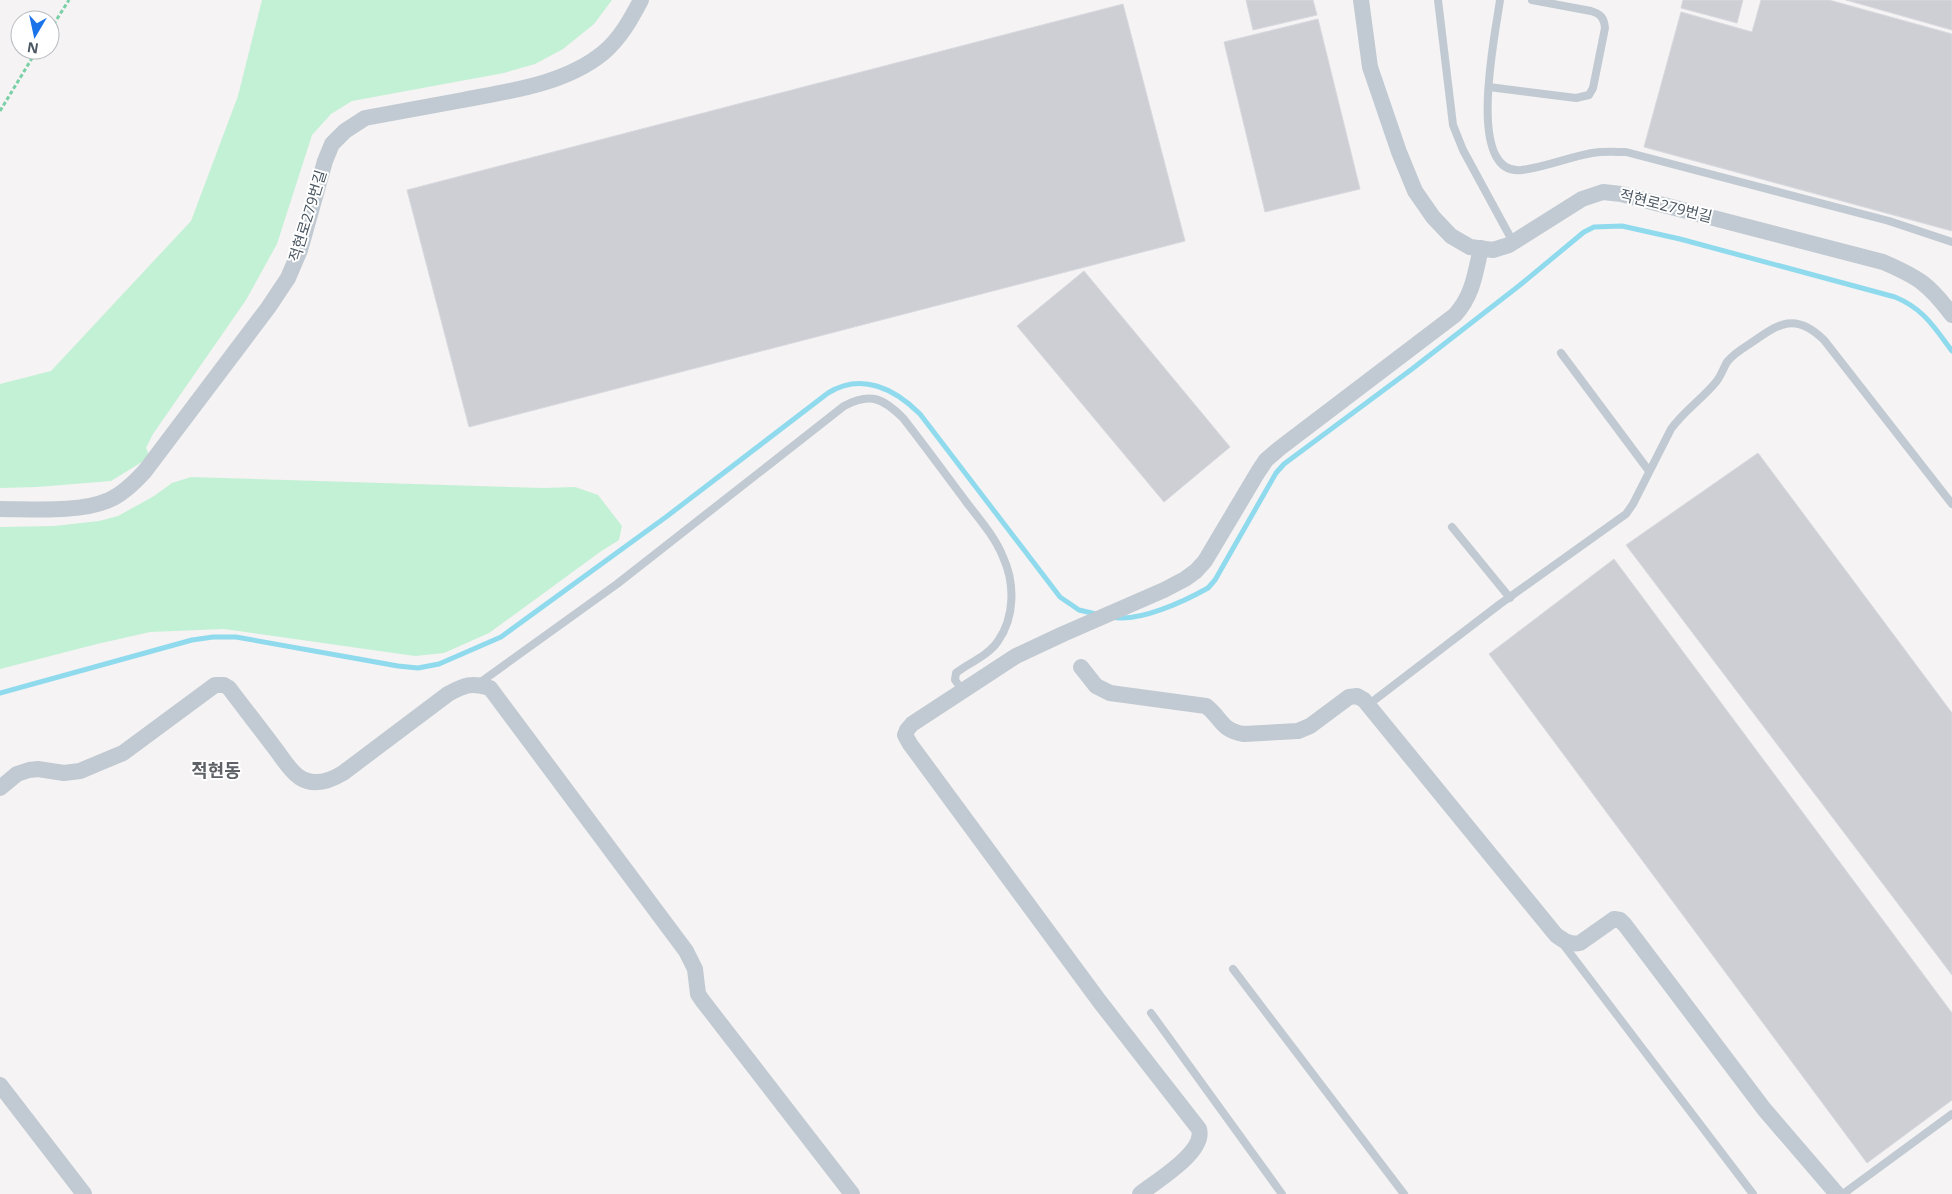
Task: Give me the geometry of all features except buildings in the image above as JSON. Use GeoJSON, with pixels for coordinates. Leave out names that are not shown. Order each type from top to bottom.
{"type":"FeatureCollection","features":[{"type":"Feature","properties":{"kind":"street","name":"적현로279번길"},"geometry":{"type":"LineString","coordinates":[[0,509],[91,506],[110,500],[130,487],[145,471],[268,308],[288,278],[300,250],[325,161],[332,144],[345,131],[365,118],[508,92],[558,78],[603,53],[619,37],[641,0]]}},
{"type":"Feature","properties":{"kind":"street","name":"적현로279번길"},"geometry":{"type":"LineString","coordinates":[[1361,0],[1370,67],[1399,152],[1415,191],[1433,217],[1451,236],[1470,247],[1493,250],[1513,242],[1582,199],[1603,192],[1621,194],[1883,262],[1907,272],[1924,283],[1952,314]]}},
{"type":"Feature","properties":{"kind":"street"},"geometry":{"type":"LineString","coordinates":[[1140,1194],[1186,1159],[1198,1143],[1201,1136],[1199,1129],[1100,1002],[910,744],[906,735],[907,730],[912,724],[1016,656],[1137,602],[1185,579],[1196,571],[1205,561],[1266,460],[1455,315],[1464,305],[1470,295],[1481,248]]}},
{"type":"Feature","properties":{"kind":"street"},"geometry":{"type":"LineString","coordinates":[[1081,667],[1096,686],[1110,694],[1206,706],[1225,727],[1244,734],[1298,731],[1310,726],[1349,697],[1357,696],[1364,700],[1556,934],[1567,942],[1580,943],[1608,922],[1620,920],[1764,1109],[1837,1194]]}},
{"type":"Feature","properties":{"kind":"street"},"geometry":{"type":"LineString","coordinates":[[0,788],[17,774],[30,770],[38,769],[64,773],[80,770],[123,753],[215,685],[224,685],[229,688],[286,764],[299,777],[308,781],[330,781],[448,694],[463,686],[478,684],[490,688],[686,951],[695,969],[698,994],[852,1194]]}},
{"type":"Feature","properties":{"kind":"street"},"geometry":{"type":"LineString","coordinates":[[0,1085],[84,1194]]}},
{"type":"Feature","properties":{"kind":"lane"},"geometry":{"type":"LineString","coordinates":[[1438,0],[1453,125],[1463,150],[1513,242]]}},
{"type":"Feature","properties":{"kind":"lane"},"geometry":{"type":"LineString","coordinates":[[1500,0],[1487,116],[1492,150],[1498,160],[1508,168],[1520,171],[1592,153],[1626,152],[1889,221],[1952,242]]}},
{"type":"Feature","properties":{"kind":"lane"},"geometry":{"type":"LineString","coordinates":[[1489,88],[1576,98],[1589,95],[1593,88],[1605,28],[1604,20],[1599,13],[1532,0]]}},
{"type":"Feature","properties":{"kind":"lane"},"geometry":{"type":"LineString","coordinates":[[1368,705],[1510,598],[1626,514],[1677,421],[1716,382],[1732,358],[1774,326],[1794,323],[1816,332],[1824,340],[1952,504]]}},
{"type":"Feature","properties":{"kind":"lane"},"geometry":{"type":"LineString","coordinates":[[1561,353],[1649,471]]}},
{"type":"Feature","properties":{"kind":"lane"},"geometry":{"type":"LineString","coordinates":[[478,684],[617,584],[844,406],[855,400],[866,398],[878,399],[893,407],[903,418],[989,533],[1004,558],[1011,593],[1009,619],[993,647],[956,673],[955,680],[963,691]]}},
{"type":"Feature","properties":{"kind":"lane"},"geometry":{"type":"LineString","coordinates":[[1452,527],[1510,598]]}},
{"type":"Feature","properties":{"kind":"lane"},"geometry":{"type":"LineString","coordinates":[[1556,934],[1753,1194]]}},
{"type":"Feature","properties":{"kind":"lane"},"geometry":{"type":"LineString","coordinates":[[1233,968],[1404,1194]]}},
{"type":"Feature","properties":{"kind":"lane"},"geometry":{"type":"LineString","coordinates":[[1151,1013],[1282,1194]]}},
{"type":"Feature","properties":{"kind":"lane"},"geometry":{"type":"LineString","coordinates":[[1844,1194],[1952,1114]]}},
{"type":"Feature","properties":{"kind":"path"},"geometry":{"type":"LineString","coordinates":[[60,14],[69,0]]}},
{"type":"Feature","properties":{"kind":"path"},"geometry":{"type":"LineString","coordinates":[[0,111],[31,60]]}},
{"type":"Feature","properties":{"kind":"green space"},"geometry":{"type":"Polygon","coordinates":[[[262,0],[612,0],[594,24],[563,49],[535,64],[504,73],[352,101],[331,114],[312,135],[277,244],[246,300],[153,434],[146,448],[150,457],[111,481],[0,488],[0,384],[51,371],[191,221],[238,96],[262,0]]]}},
{"type":"Feature","properties":{"kind":"green space"},"geometry":{"type":"Polygon","coordinates":[[[191,477],[544,488],[575,487],[598,495],[622,526],[619,540],[489,633],[444,653],[415,656],[224,629],[150,632],[0,669],[0,527],[54,526],[99,521],[118,516],[154,496],[172,483],[191,477]]]}},
{"type":"Feature","properties":{"kind":"waterway"},"geometry":{"type":"LineString","coordinates":[[1112,617],[1123,618],[1148,614],[1187,599],[1208,588],[1215,580],[1276,473],[1284,464],[1412,369],[1520,285],[1584,232],[1594,227],[1622,226],[1680,239],[1895,297],[1921,313],[1952,351]]}},
{"type":"Feature","properties":{"kind":"waterway"},"geometry":{"type":"LineString","coordinates":[[0,693],[192,640],[213,637],[236,637],[398,666],[418,668],[439,664],[501,637],[666,517],[828,393],[853,384],[877,386],[889,391],[900,397],[920,414],[1060,597],[1079,610],[1096,614]]}},
{"type":"Feature","properties":{"kind":"district","name":"적현동"},"geometry":{"type":"Point","coordinates":[216,771]}}]}
